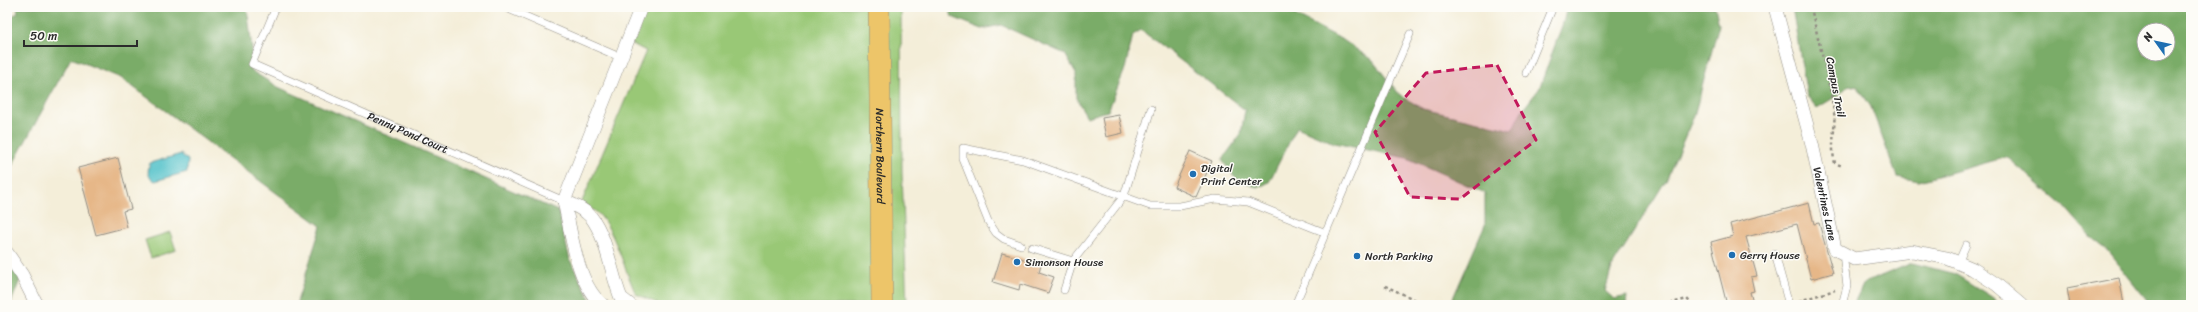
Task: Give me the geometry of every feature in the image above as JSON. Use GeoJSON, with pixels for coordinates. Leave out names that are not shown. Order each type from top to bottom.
{"type":"FeatureCollection","features":[{"type":"Feature","properties":{"kind":"main road","name":"Northern Boulevard"},"geometry":{"type":"LineString","coordinates":[[879,7],[882,305]]}},
{"type":"Feature","properties":{"kind":"street"},"geometry":{"type":"LineString","coordinates":[[603,305],[588,286],[576,257],[564,201],[641,7]]}},
{"type":"Feature","properties":{"kind":"street","name":"Valentines Lane"},"geometry":{"type":"LineString","coordinates":[[1775,7],[1812,144],[1835,249],[1854,259],[1912,251],[1947,258],[1973,269],[1996,284],[2021,305]]}},
{"type":"Feature","properties":{"kind":"street","name":"Penny Pond Court"},"geometry":{"type":"LineString","coordinates":[[564,201],[579,207],[591,217],[598,231],[621,298],[630,305]]}},
{"type":"Feature","properties":{"kind":"street"},"geometry":{"type":"LineString","coordinates":[[7,253],[22,275],[37,305]]}},
{"type":"Feature","properties":{"kind":"lane","name":"Penny Pond Court"},"geometry":{"type":"LineString","coordinates":[[276,7],[252,64],[564,201]]}},
{"type":"Feature","properties":{"kind":"lane"},"geometry":{"type":"LineString","coordinates":[[504,7],[622,58]]}},
{"type":"Feature","properties":{"kind":"lane"},"geometry":{"type":"LineString","coordinates":[[1526,73],[1554,7]]}},
{"type":"Feature","properties":{"kind":"lane"},"geometry":{"type":"LineString","coordinates":[[1295,305],[1410,34]]}},
{"type":"Feature","properties":{"kind":"lane"},"geometry":{"type":"LineString","coordinates":[[1064,290],[1073,261],[1124,196],[1152,109]]}},
{"type":"Feature","properties":{"kind":"lane"},"geometry":{"type":"LineString","coordinates":[[1021,245],[1004,239],[996,233],[988,221],[963,159],[963,148],[1023,160],[1150,206],[1180,206],[1215,199],[1248,202],[1326,233]]}},
{"type":"Feature","properties":{"kind":"lane"},"geometry":{"type":"LineString","coordinates":[[1958,263],[1966,245]]}},
{"type":"Feature","properties":{"kind":"lane"},"geometry":{"type":"LineString","coordinates":[[1031,248],[1073,261]]}},
{"type":"Feature","properties":{"kind":"lane"},"geometry":{"type":"LineString","coordinates":[[1775,254],[1788,304]]}},
{"type":"Feature","properties":{"kind":"lane"},"geometry":{"type":"LineString","coordinates":[[1842,305],[1847,286],[1843,254]]}},
{"type":"Feature","properties":{"kind":"path","name":"Campus Trail"},"geometry":{"type":"LineString","coordinates":[[1811,7],[1833,105],[1835,124],[1832,153],[1835,163],[1842,166]]}},
{"type":"Feature","properties":{"kind":"path"},"geometry":{"type":"LineString","coordinates":[[1385,286],[1427,305]]}},
{"type":"Feature","properties":{"kind":"path"},"geometry":{"type":"LineString","coordinates":[[1788,304],[1802,301],[1847,286]]}},
{"type":"Feature","properties":{"kind":"path"},"geometry":{"type":"LineString","coordinates":[[1664,305],[1687,299],[1693,305]]}},
{"type":"Feature","properties":{"kind":"highlighted area"},"geometry":{"type":"Polygon","coordinates":[[[1497,65],[1536,140],[1460,199],[1410,197],[1375,132],[1426,73],[1497,65]]]}},
{"type":"Feature","properties":{"kind":"green space"},"geometry":{"type":"Polygon","coordinates":[[[17,7],[247,7],[252,49],[250,70],[278,87],[558,211],[570,260],[593,305],[296,305],[321,226],[121,78],[71,58],[7,175],[7,18],[18,13],[17,7]]]}},
{"type":"Feature","properties":{"kind":"green space"},"geometry":{"type":"Polygon","coordinates":[[[645,7],[901,7],[902,173],[907,305],[661,305],[636,294],[613,237],[607,226],[595,211],[581,204],[646,51],[632,44],[645,7]]]}},
{"type":"Feature","properties":{"kind":"green space"},"geometry":{"type":"Polygon","coordinates":[[[949,7],[1280,7],[1343,40],[1372,60],[1400,95],[1423,109],[1512,130],[1521,112],[1539,89],[1563,23],[1567,7],[1715,7],[1719,25],[1694,116],[1666,180],[1612,267],[1605,291],[1614,299],[1627,296],[1626,305],[1450,305],[1485,225],[1485,193],[1407,158],[1334,143],[1297,127],[1269,182],[1258,188],[1235,178],[1222,160],[1241,134],[1245,110],[1141,30],[1133,35],[1125,69],[1108,111],[1087,117],[1076,98],[1076,73],[1065,54],[1001,25],[982,29],[952,17],[949,7]]]}},
{"type":"Feature","properties":{"kind":"green space"},"geometry":{"type":"Polygon","coordinates":[[[1792,7],[2191,7],[2191,305],[2145,305],[2147,300],[2107,250],[2092,238],[2064,206],[2007,157],[1919,181],[1897,177],[1871,107],[1858,87],[1849,85],[1840,94],[1817,108],[1807,96],[1792,7]]]}},
{"type":"Feature","properties":{"kind":"green space"},"geometry":{"type":"Polygon","coordinates":[[[170,232],[176,250],[151,258],[145,240],[170,232]]]}},
{"type":"Feature","properties":{"kind":"green space"},"geometry":{"type":"Polygon","coordinates":[[[7,253],[22,275],[10,305],[7,305],[7,253]]]}},
{"type":"Feature","properties":{"kind":"green space"},"geometry":{"type":"Polygon","coordinates":[[[1912,263],[1955,274],[1995,299],[1998,305],[1853,305],[1864,283],[1912,263]]]}},
{"type":"Feature","properties":{"kind":"water"},"geometry":{"type":"Polygon","coordinates":[[[181,154],[188,160],[187,172],[155,181],[150,177],[148,172],[150,163],[181,154]]]}},
{"type":"Feature","properties":{"kind":"building"},"geometry":{"type":"Polygon","coordinates":[[[1119,115],[1123,133],[1106,137],[1102,118],[1119,115]]]}},
{"type":"Feature","properties":{"kind":"building","name":"Digital Print Center"},"geometry":{"type":"Polygon","coordinates":[[[1190,151],[1212,161],[1196,197],[1174,187],[1190,151]]]}},
{"type":"Feature","properties":{"kind":"building"},"geometry":{"type":"Polygon","coordinates":[[[118,158],[131,209],[123,211],[127,227],[96,235],[78,168],[118,158]]]}},
{"type":"Feature","properties":{"kind":"building","name":"Gerry House"},"geometry":{"type":"Polygon","coordinates":[[[1809,203],[1814,224],[1819,223],[1833,273],[1811,279],[1797,224],[1746,237],[1757,276],[1751,277],[1754,291],[1750,292],[1753,303],[1727,305],[1711,242],[1733,236],[1730,224],[1809,203]]]}},
{"type":"Feature","properties":{"kind":"building","name":"Simonson House"},"geometry":{"type":"Polygon","coordinates":[[[1002,253],[1041,264],[1039,272],[1054,277],[1048,293],[1020,284],[1019,290],[993,282],[1002,253]]]}},
{"type":"Feature","properties":{"kind":"building"},"geometry":{"type":"Polygon","coordinates":[[[2119,278],[2124,303],[2070,305],[2067,288],[2119,278]]]}},
{"type":"Feature","properties":{"kind":"place","name":"Digital Print Center"},"geometry":{"type":"Point","coordinates":[1193,174]}},
{"type":"Feature","properties":{"kind":"place","name":"Gerry House"},"geometry":{"type":"Point","coordinates":[1732,255]}},
{"type":"Feature","properties":{"kind":"place","name":"North Parking"},"geometry":{"type":"Point","coordinates":[1357,256]}},
{"type":"Feature","properties":{"kind":"place","name":"Simonson House"},"geometry":{"type":"Point","coordinates":[1017,262]}}]}
